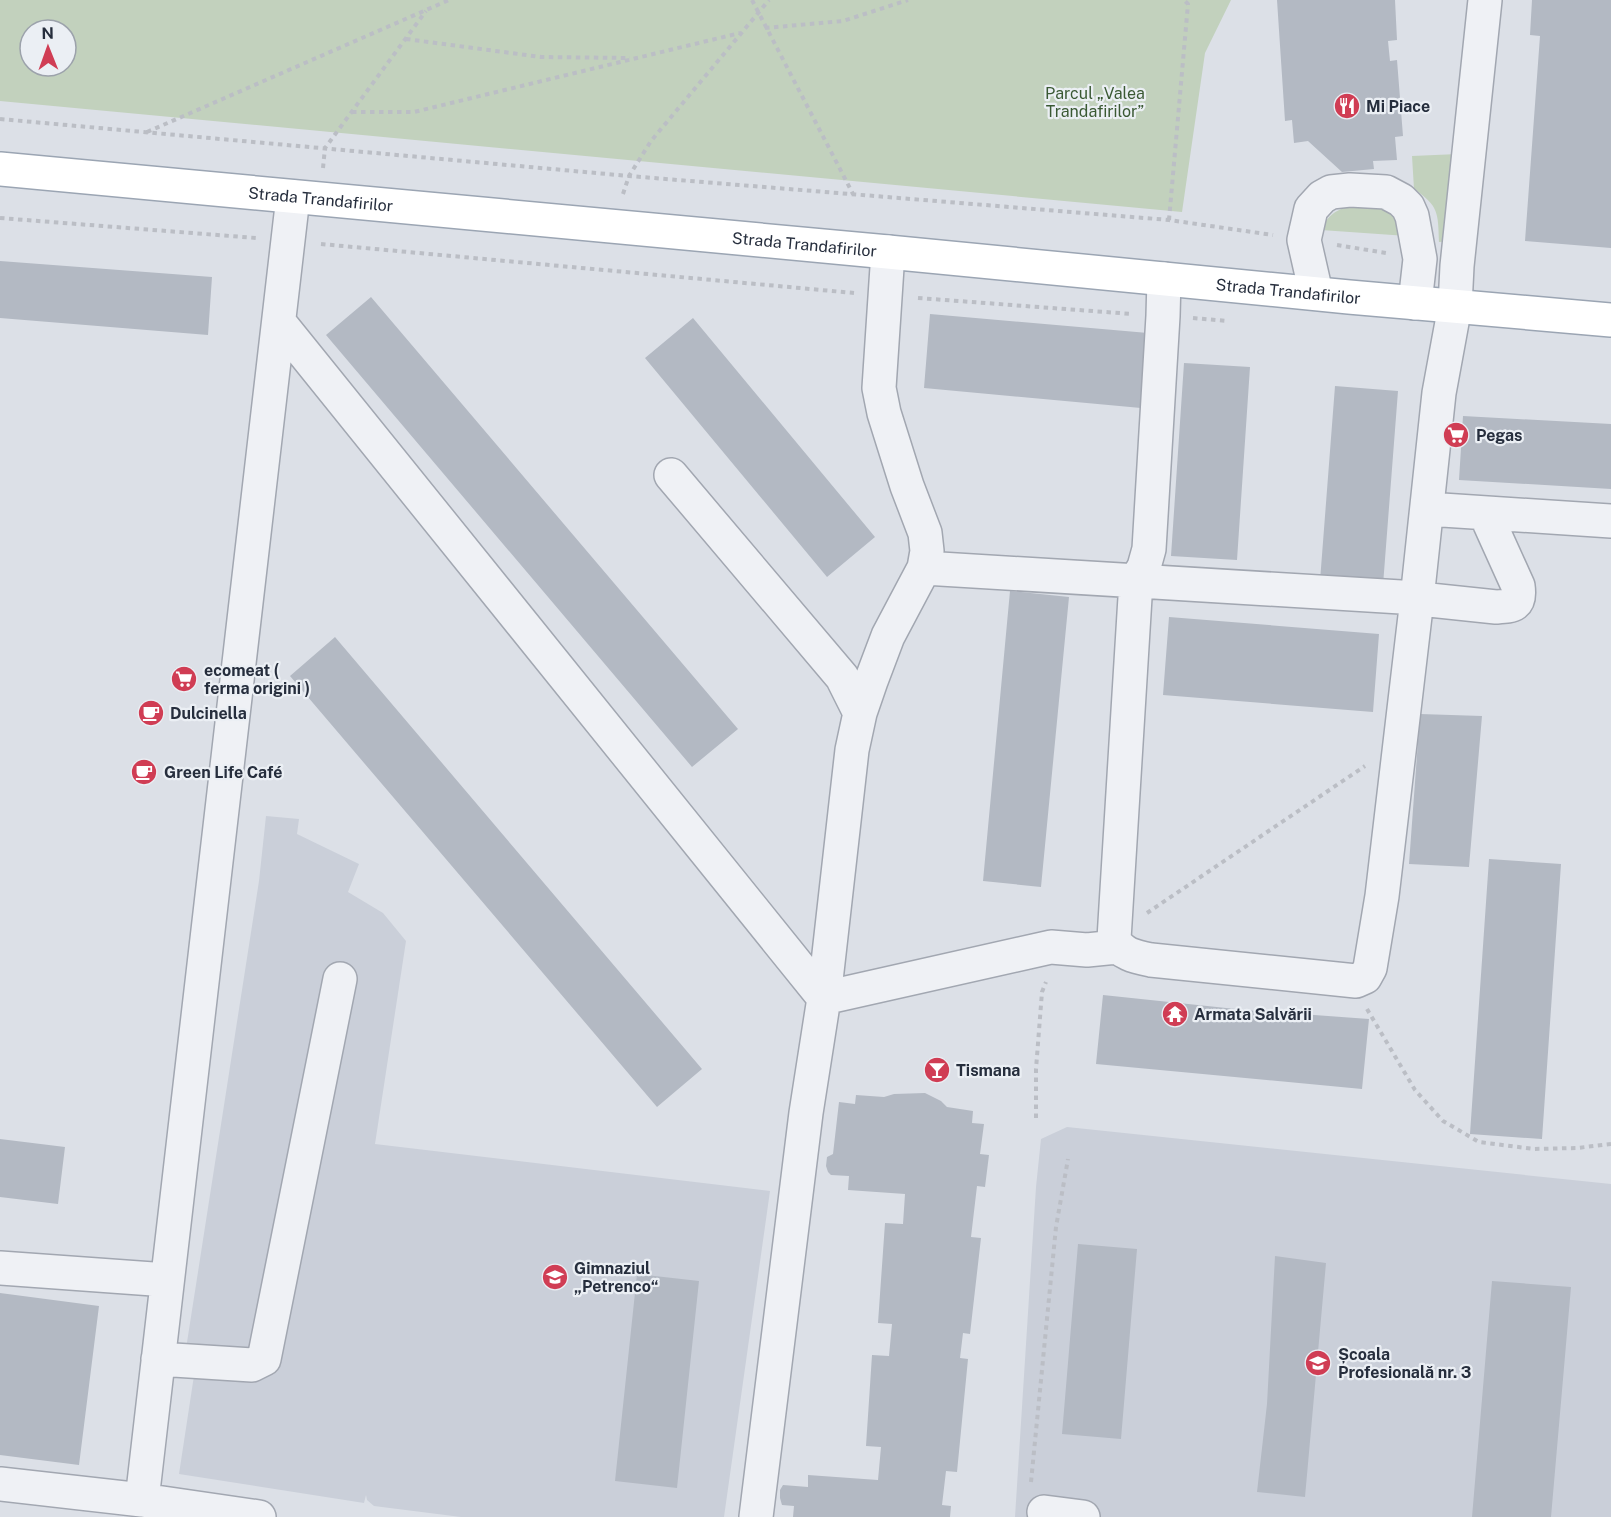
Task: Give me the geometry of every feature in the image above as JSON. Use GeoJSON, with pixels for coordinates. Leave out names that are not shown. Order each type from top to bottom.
{"type":"FeatureCollection","features":[{"type":"Feature","properties":{"kind":"main road","name":"Strada Trandafirilor"},"geometry":{"type":"LineString","coordinates":[[0,169],[1611,320]]}},
{"type":"Feature","properties":{"kind":"lane"},"geometry":{"type":"LineString","coordinates":[[1164,279],[1149,549],[1144,567],[1136,581],[1114,939],[1117,946],[1124,952],[1151,960],[1356,981],[1365,977],[1370,968],[1382,896],[1439,393],[1455,306],[1457,266],[1485,0]]}},
{"type":"Feature","properties":{"kind":"lane"},"geometry":{"type":"LineString","coordinates":[[1316,293],[1304,240],[1311,209],[1322,197],[1331,192],[1350,190],[1386,192],[1401,200],[1408,207],[1412,216],[1420,259],[1415,303]]}},
{"type":"Feature","properties":{"kind":"lane"},"geometry":{"type":"LineString","coordinates":[[142,1500],[294,197]]}},
{"type":"Feature","properties":{"kind":"lane"},"geometry":{"type":"LineString","coordinates":[[756,1517],[806,1113],[824,998],[852,750],[870,681],[888,636],[924,568],[927,551],[925,533],[884,413],[879,388],[888,252]]}},
{"type":"Feature","properties":{"kind":"lane"},"geometry":{"type":"LineString","coordinates":[[279,322],[824,998]]}},
{"type":"Feature","properties":{"kind":"lane"},"geometry":{"type":"LineString","coordinates":[[671,475],[842,677],[860,713]]}},
{"type":"Feature","properties":{"kind":"lane"},"geometry":{"type":"LineString","coordinates":[[1427,509],[1611,521]]}},
{"type":"Feature","properties":{"kind":"lane"},"geometry":{"type":"LineString","coordinates":[[924,568],[1417,599],[1496,607],[1510,606],[1520,597],[1518,586],[1485,513]]}},
{"type":"Feature","properties":{"kind":"lane"},"geometry":{"type":"LineString","coordinates":[[824,998],[1051,947],[1087,950],[1117,946]]}},
{"type":"Feature","properties":{"kind":"lane"},"geometry":{"type":"LineString","coordinates":[[158,1359],[252,1365],[264,1359],[340,979]]}},
{"type":"Feature","properties":{"kind":"lane"},"geometry":{"type":"LineString","coordinates":[[0,1268],[167,1280]]}},
{"type":"Feature","properties":{"kind":"lane"},"geometry":{"type":"LineString","coordinates":[[0,1484],[142,1500],[259,1517]]}},
{"type":"Feature","properties":{"kind":"lane"},"geometry":{"type":"LineString","coordinates":[[1044,1512],[1083,1517]]}},
{"type":"Feature","properties":{"kind":"path"},"geometry":{"type":"LineString","coordinates":[[146,132],[449,0]]}},
{"type":"Feature","properties":{"kind":"path"},"geometry":{"type":"LineString","coordinates":[[752,0],[853,195]]}},
{"type":"Feature","properties":{"kind":"path"},"geometry":{"type":"LineString","coordinates":[[613,226],[629,176],[651,141],[769,0]]}},
{"type":"Feature","properties":{"kind":"path"},"geometry":{"type":"LineString","coordinates":[[765,28],[843,21],[908,0]]}},
{"type":"Feature","properties":{"kind":"path"},"geometry":{"type":"LineString","coordinates":[[1169,220],[1187,1]]}},
{"type":"Feature","properties":{"kind":"path"},"geometry":{"type":"LineString","coordinates":[[325,148],[427,10]]}},
{"type":"Feature","properties":{"kind":"path"},"geometry":{"type":"LineString","coordinates":[[352,112],[414,112],[740,33]]}},
{"type":"Feature","properties":{"kind":"path"},"geometry":{"type":"LineString","coordinates":[[406,39],[541,57],[637,58]]}},
{"type":"Feature","properties":{"kind":"path"},"geometry":{"type":"LineString","coordinates":[[0,119],[629,176],[1169,220],[1420,259]]}},
{"type":"Feature","properties":{"kind":"path"},"geometry":{"type":"LineString","coordinates":[[0,218],[288,240],[885,296],[1235,321]]}},
{"type":"Feature","properties":{"kind":"path"},"geometry":{"type":"LineString","coordinates":[[1117,946],[1145,915],[1400,741]]}},
{"type":"Feature","properties":{"kind":"path"},"geometry":{"type":"LineString","coordinates":[[1036,1118],[1036,1069],[1042,992],[1050,968],[1058,956],[1068,948]]}},
{"type":"Feature","properties":{"kind":"path"},"geometry":{"type":"LineString","coordinates":[[1356,981],[1368,1011],[1415,1090],[1443,1121],[1479,1142],[1534,1149],[1611,1144]]}},
{"type":"Feature","properties":{"kind":"path"},"geometry":{"type":"LineString","coordinates":[[1031,1482],[1056,1227],[1068,1159]]}},
{"type":"Feature","properties":{"kind":"shaded area"},"geometry":{"type":"Polygon","coordinates":[[[266,816],[299,819],[297,834],[359,864],[348,892],[383,913],[406,941],[375,1144],[770,1191],[724,1517],[461,1517],[374,1506],[367,1500],[366,1495],[364,1503],[179,1474],[195,1369],[183,1368],[259,881],[266,816]]]}},
{"type":"Feature","properties":{"kind":"shaded area","name":"Școala Profesională nr. 3"},"geometry":{"type":"Polygon","coordinates":[[[1067,1127],[1611,1184],[1611,1517],[1015,1517],[1041,1139],[1067,1127]]]}},
{"type":"Feature","properties":{"kind":"green space","name":"Parcul „Valea Trandafirilor”"},"geometry":{"type":"Polygon","coordinates":[[[0,0],[1231,0],[1205,53],[1182,212],[0,101],[0,0]]]}},
{"type":"Feature","properties":{"kind":"green space"},"geometry":{"type":"Polygon","coordinates":[[[1458,154],[1451,241],[1439,242],[1436,211],[1428,200],[1414,189],[1412,156],[1458,154]]]}},
{"type":"Feature","properties":{"kind":"green space"},"geometry":{"type":"Polygon","coordinates":[[[1359,204],[1390,210],[1407,236],[1321,230],[1336,212],[1359,204]]]}},
{"type":"Feature","properties":{"kind":"building"},"geometry":{"type":"Polygon","coordinates":[[[1277,0],[1395,0],[1397,40],[1388,41],[1390,61],[1397,60],[1403,136],[1395,137],[1397,160],[1373,161],[1374,169],[1342,172],[1308,141],[1294,143],[1292,120],[1285,121],[1277,0]]]}},
{"type":"Feature","properties":{"kind":"building"},"geometry":{"type":"Polygon","coordinates":[[[1532,0],[1611,0],[1611,248],[1525,241],[1540,36],[1530,35],[1532,0]]]}},
{"type":"Feature","properties":{"kind":"building"},"geometry":{"type":"Polygon","coordinates":[[[0,261],[212,277],[208,335],[0,318],[0,261]]]}},
{"type":"Feature","properties":{"kind":"building"},"geometry":{"type":"Polygon","coordinates":[[[371,297],[738,729],[692,767],[326,335],[371,297]]]}},
{"type":"Feature","properties":{"kind":"building"},"geometry":{"type":"Polygon","coordinates":[[[930,314],[1148,333],[1141,408],[924,388],[930,314]]]}},
{"type":"Feature","properties":{"kind":"building"},"geometry":{"type":"Polygon","coordinates":[[[693,318],[875,537],[827,577],[645,358],[693,318]]]}},
{"type":"Feature","properties":{"kind":"building"},"geometry":{"type":"Polygon","coordinates":[[[1184,363],[1250,367],[1237,560],[1171,556],[1184,363]]]}},
{"type":"Feature","properties":{"kind":"building"},"geometry":{"type":"Polygon","coordinates":[[[1335,386],[1398,391],[1383,585],[1320,581],[1335,386]]]}},
{"type":"Feature","properties":{"kind":"building"},"geometry":{"type":"Polygon","coordinates":[[[1463,416],[1611,424],[1611,489],[1459,480],[1463,416]]]}},
{"type":"Feature","properties":{"kind":"building"},"geometry":{"type":"Polygon","coordinates":[[[1010,591],[1069,597],[1041,887],[983,881],[1010,591]]]}},
{"type":"Feature","properties":{"kind":"building"},"geometry":{"type":"Polygon","coordinates":[[[1169,617],[1379,634],[1373,712],[1163,695],[1169,617]]]}},
{"type":"Feature","properties":{"kind":"building"},"geometry":{"type":"Polygon","coordinates":[[[335,637],[702,1069],[657,1107],[290,676],[335,637]]]}},
{"type":"Feature","properties":{"kind":"building"},"geometry":{"type":"Polygon","coordinates":[[[1420,714],[1482,716],[1469,867],[1409,864],[1420,714]]]}},
{"type":"Feature","properties":{"kind":"building"},"geometry":{"type":"Polygon","coordinates":[[[1489,859],[1561,864],[1542,1139],[1470,1134],[1489,859]]]}},
{"type":"Feature","properties":{"kind":"building"},"geometry":{"type":"Polygon","coordinates":[[[1103,995],[1245,1010],[1369,1019],[1362,1089],[1096,1064],[1103,995]]]}},
{"type":"Feature","properties":{"kind":"building"},"geometry":{"type":"Polygon","coordinates":[[[925,1093],[941,1101],[947,1107],[973,1111],[972,1123],[984,1124],[980,1154],[989,1155],[985,1187],[977,1186],[971,1237],[981,1238],[970,1334],[963,1333],[960,1358],[968,1359],[957,1472],[946,1471],[942,1505],[951,1506],[950,1517],[793,1517],[794,1506],[782,1505],[780,1490],[783,1485],[808,1487],[808,1475],[878,1480],[881,1447],[866,1446],[872,1355],[889,1356],[892,1324],[878,1323],[885,1223],[903,1224],[905,1194],[848,1190],[849,1176],[831,1175],[828,1172],[827,1157],[833,1154],[839,1102],[855,1104],[856,1095],[884,1097],[894,1094],[925,1093]]]}},
{"type":"Feature","properties":{"kind":"building"},"geometry":{"type":"Polygon","coordinates":[[[0,1139],[65,1147],[58,1204],[0,1197],[0,1139]]]}},
{"type":"Feature","properties":{"kind":"building"},"geometry":{"type":"Polygon","coordinates":[[[1078,1244],[1137,1249],[1121,1439],[1062,1434],[1078,1244]]]}},
{"type":"Feature","properties":{"kind":"building"},"geometry":{"type":"Polygon","coordinates":[[[1275,1256],[1326,1263],[1305,1497],[1257,1492],[1267,1404],[1275,1256]]]}},
{"type":"Feature","properties":{"kind":"building"},"geometry":{"type":"Polygon","coordinates":[[[637,1274],[699,1281],[677,1488],[615,1481],[637,1274]]]}},
{"type":"Feature","properties":{"kind":"building"},"geometry":{"type":"Polygon","coordinates":[[[1492,1281],[1571,1287],[1551,1517],[1472,1517],[1492,1281]]]}},
{"type":"Feature","properties":{"kind":"building"},"geometry":{"type":"Polygon","coordinates":[[[0,1293],[99,1306],[79,1465],[0,1455],[0,1293]]]}},
{"type":"Feature","properties":{"kind":"place","name":"Mi Piace"},"geometry":{"type":"Point","coordinates":[1347,106]}},
{"type":"Feature","properties":{"kind":"place","name":"Pegas"},"geometry":{"type":"Point","coordinates":[1456,435]}},
{"type":"Feature","properties":{"kind":"place","name":"ecomeat ( ferma origini )"},"geometry":{"type":"Point","coordinates":[184,679]}},
{"type":"Feature","properties":{"kind":"place","name":"Dulcinella"},"geometry":{"type":"Point","coordinates":[151,713]}},
{"type":"Feature","properties":{"kind":"place","name":"Green Life Café"},"geometry":{"type":"Point","coordinates":[144,772]}},
{"type":"Feature","properties":{"kind":"place","name":"Armata Salvării"},"geometry":{"type":"Point","coordinates":[1175,1014]}},
{"type":"Feature","properties":{"kind":"place","name":"Tismana"},"geometry":{"type":"Point","coordinates":[937,1070]}},
{"type":"Feature","properties":{"kind":"place","name":"Gimnaziul „Petrenco“"},"geometry":{"type":"Point","coordinates":[555,1277]}},
{"type":"Feature","properties":{"kind":"place","name":"Școala Profesională nr. 3"},"geometry":{"type":"Point","coordinates":[1318,1363]}}]}
